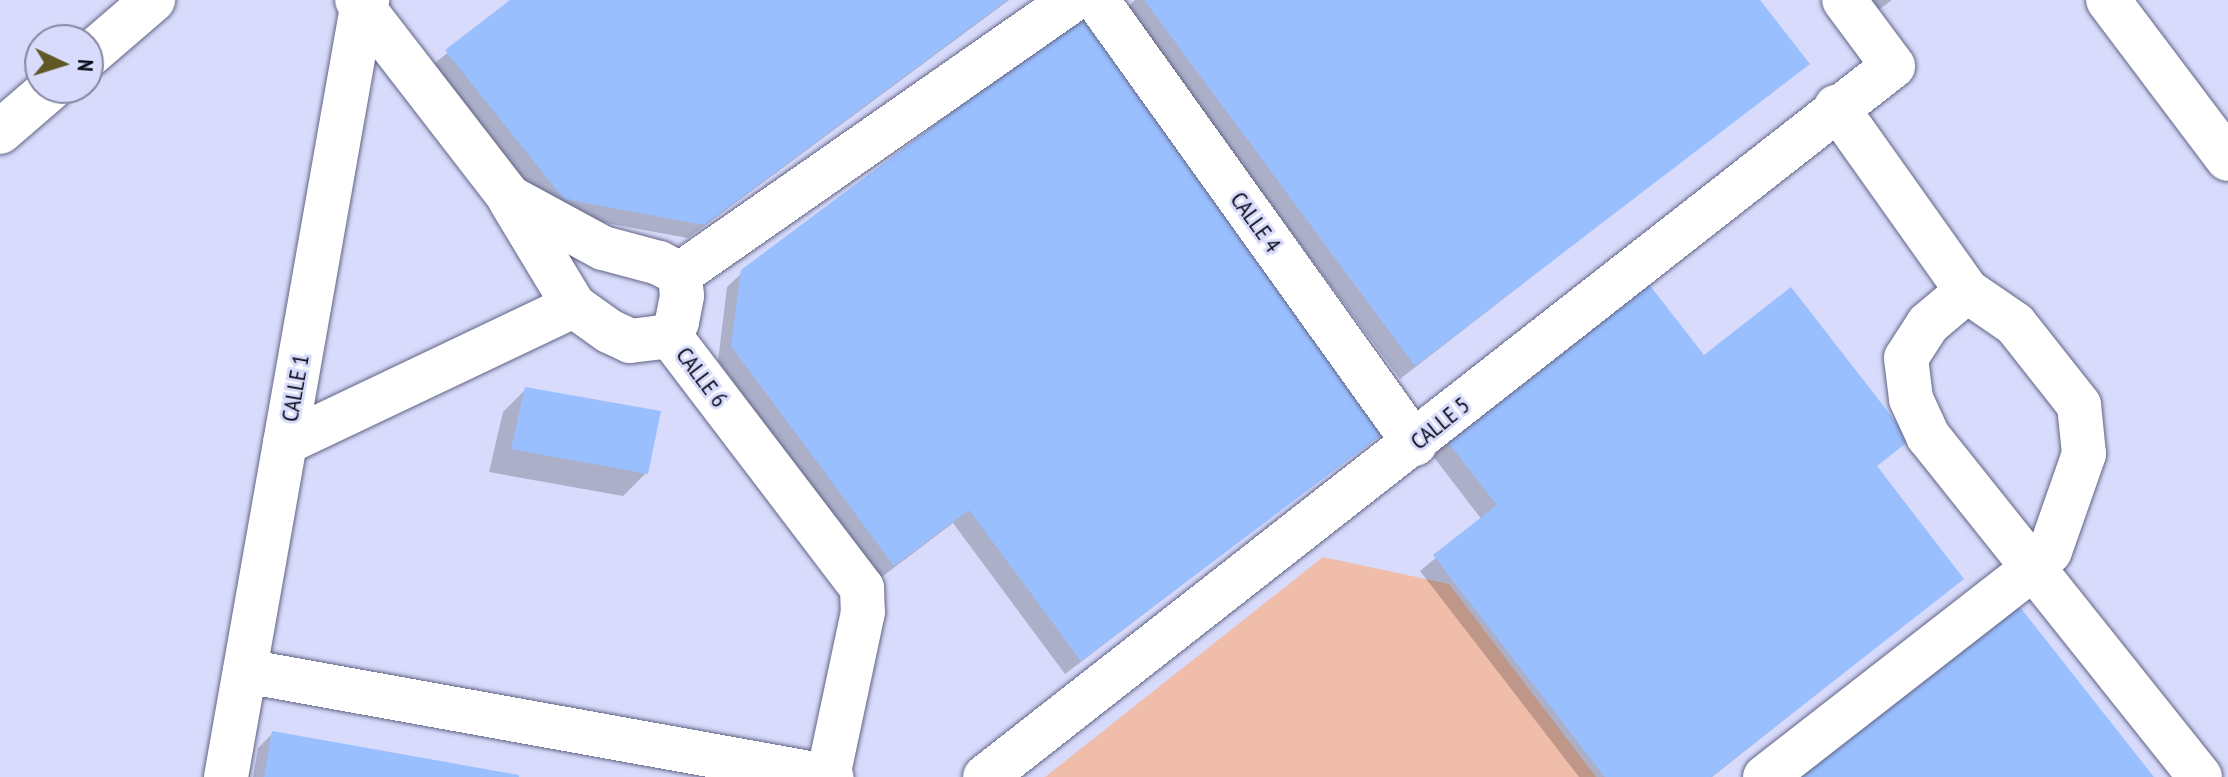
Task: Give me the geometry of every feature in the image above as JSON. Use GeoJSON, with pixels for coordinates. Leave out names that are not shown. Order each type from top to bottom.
{"type":"FeatureCollection","features":[{"type":"Feature","properties":{"kind":"street"},"geometry":{"type":"LineString","coordinates":[[104,42],[153,0]]}},
{"type":"Feature","properties":{"kind":"street"},"geometry":{"type":"LineString","coordinates":[[509,197],[603,248],[659,263],[680,274],[1073,0]]}},
{"type":"Feature","properties":{"kind":"street","name":"CALLE 4"},"geometry":{"type":"LineString","coordinates":[[1097,0],[1415,444]]}},
{"type":"Feature","properties":{"kind":"street","name":"CALLE 5"},"geometry":{"type":"LineString","coordinates":[[985,777],[1415,444],[1836,107],[1893,66],[1844,0]]}},
{"type":"Feature","properties":{"kind":"street"},"geometry":{"type":"LineString","coordinates":[[2108,0],[2228,159]]}},
{"type":"Feature","properties":{"kind":"street"},"geometry":{"type":"LineString","coordinates":[[362,2],[509,197],[574,306],[609,331],[630,341],[670,336]]}},
{"type":"Feature","properties":{"kind":"street","name":"CALLE 1"},"geometry":{"type":"LineString","coordinates":[[226,777],[362,2]]}},
{"type":"Feature","properties":{"kind":"street"},"geometry":{"type":"LineString","coordinates":[[0,132],[32,104]]}},
{"type":"Feature","properties":{"kind":"street"},"geometry":{"type":"LineString","coordinates":[[1765,777],[2004,587],[2032,569],[2050,551],[2084,454],[2079,405],[2015,324],[1967,291],[1836,107]]}},
{"type":"Feature","properties":{"kind":"street","name":"CALLE 6"},"geometry":{"type":"LineString","coordinates":[[680,274],[682,296],[677,322],[670,336],[862,588],[863,612],[829,777]]}},
{"type":"Feature","properties":{"kind":"street"},"geometry":{"type":"LineString","coordinates":[[1967,291],[1928,324],[1906,358],[1911,399],[1928,436],[2200,777]]}},
{"type":"Feature","properties":{"kind":"street"},"geometry":{"type":"LineString","coordinates":[[285,443],[574,306]]}},
{"type":"Feature","properties":{"kind":"street"},"geometry":{"type":"LineString","coordinates":[[245,671],[829,777]]}},
{"type":"Feature","properties":{"kind":"shaded area"},"geometry":{"type":"Polygon","coordinates":[[[1323,557],[1449,584],[1596,777],[1045,777],[1323,557]]]}},
{"type":"Feature","properties":{"kind":"building"},"geometry":{"type":"Polygon","coordinates":[[[510,0],[1007,0],[704,225],[564,199],[445,50],[510,0]]]}},
{"type":"Feature","properties":{"kind":"building"},"geometry":{"type":"Polygon","coordinates":[[[1144,0],[1760,0],[1810,64],[1415,366],[1144,0]]]}},
{"type":"Feature","properties":{"kind":"building"},"geometry":{"type":"Polygon","coordinates":[[[1082,15],[1389,429],[1081,661],[969,510],[894,566],[731,346],[741,270],[1082,15]]]}},
{"type":"Feature","properties":{"kind":"building"},"geometry":{"type":"Polygon","coordinates":[[[1648,283],[1704,355],[1791,287],[1910,440],[1877,466],[1964,579],[1711,777],[1605,777],[1433,555],[1497,505],[1446,440],[1648,283]]]}},
{"type":"Feature","properties":{"kind":"building"},"geometry":{"type":"Polygon","coordinates":[[[525,387],[661,411],[648,474],[511,449],[525,387]]]}},
{"type":"Feature","properties":{"kind":"building"},"geometry":{"type":"Polygon","coordinates":[[[2016,602],[2154,777],[1785,777],[2016,602]]]}},
{"type":"Feature","properties":{"kind":"building"},"geometry":{"type":"Polygon","coordinates":[[[272,731],[519,775],[519,777],[264,777],[272,731]]]}}]}
